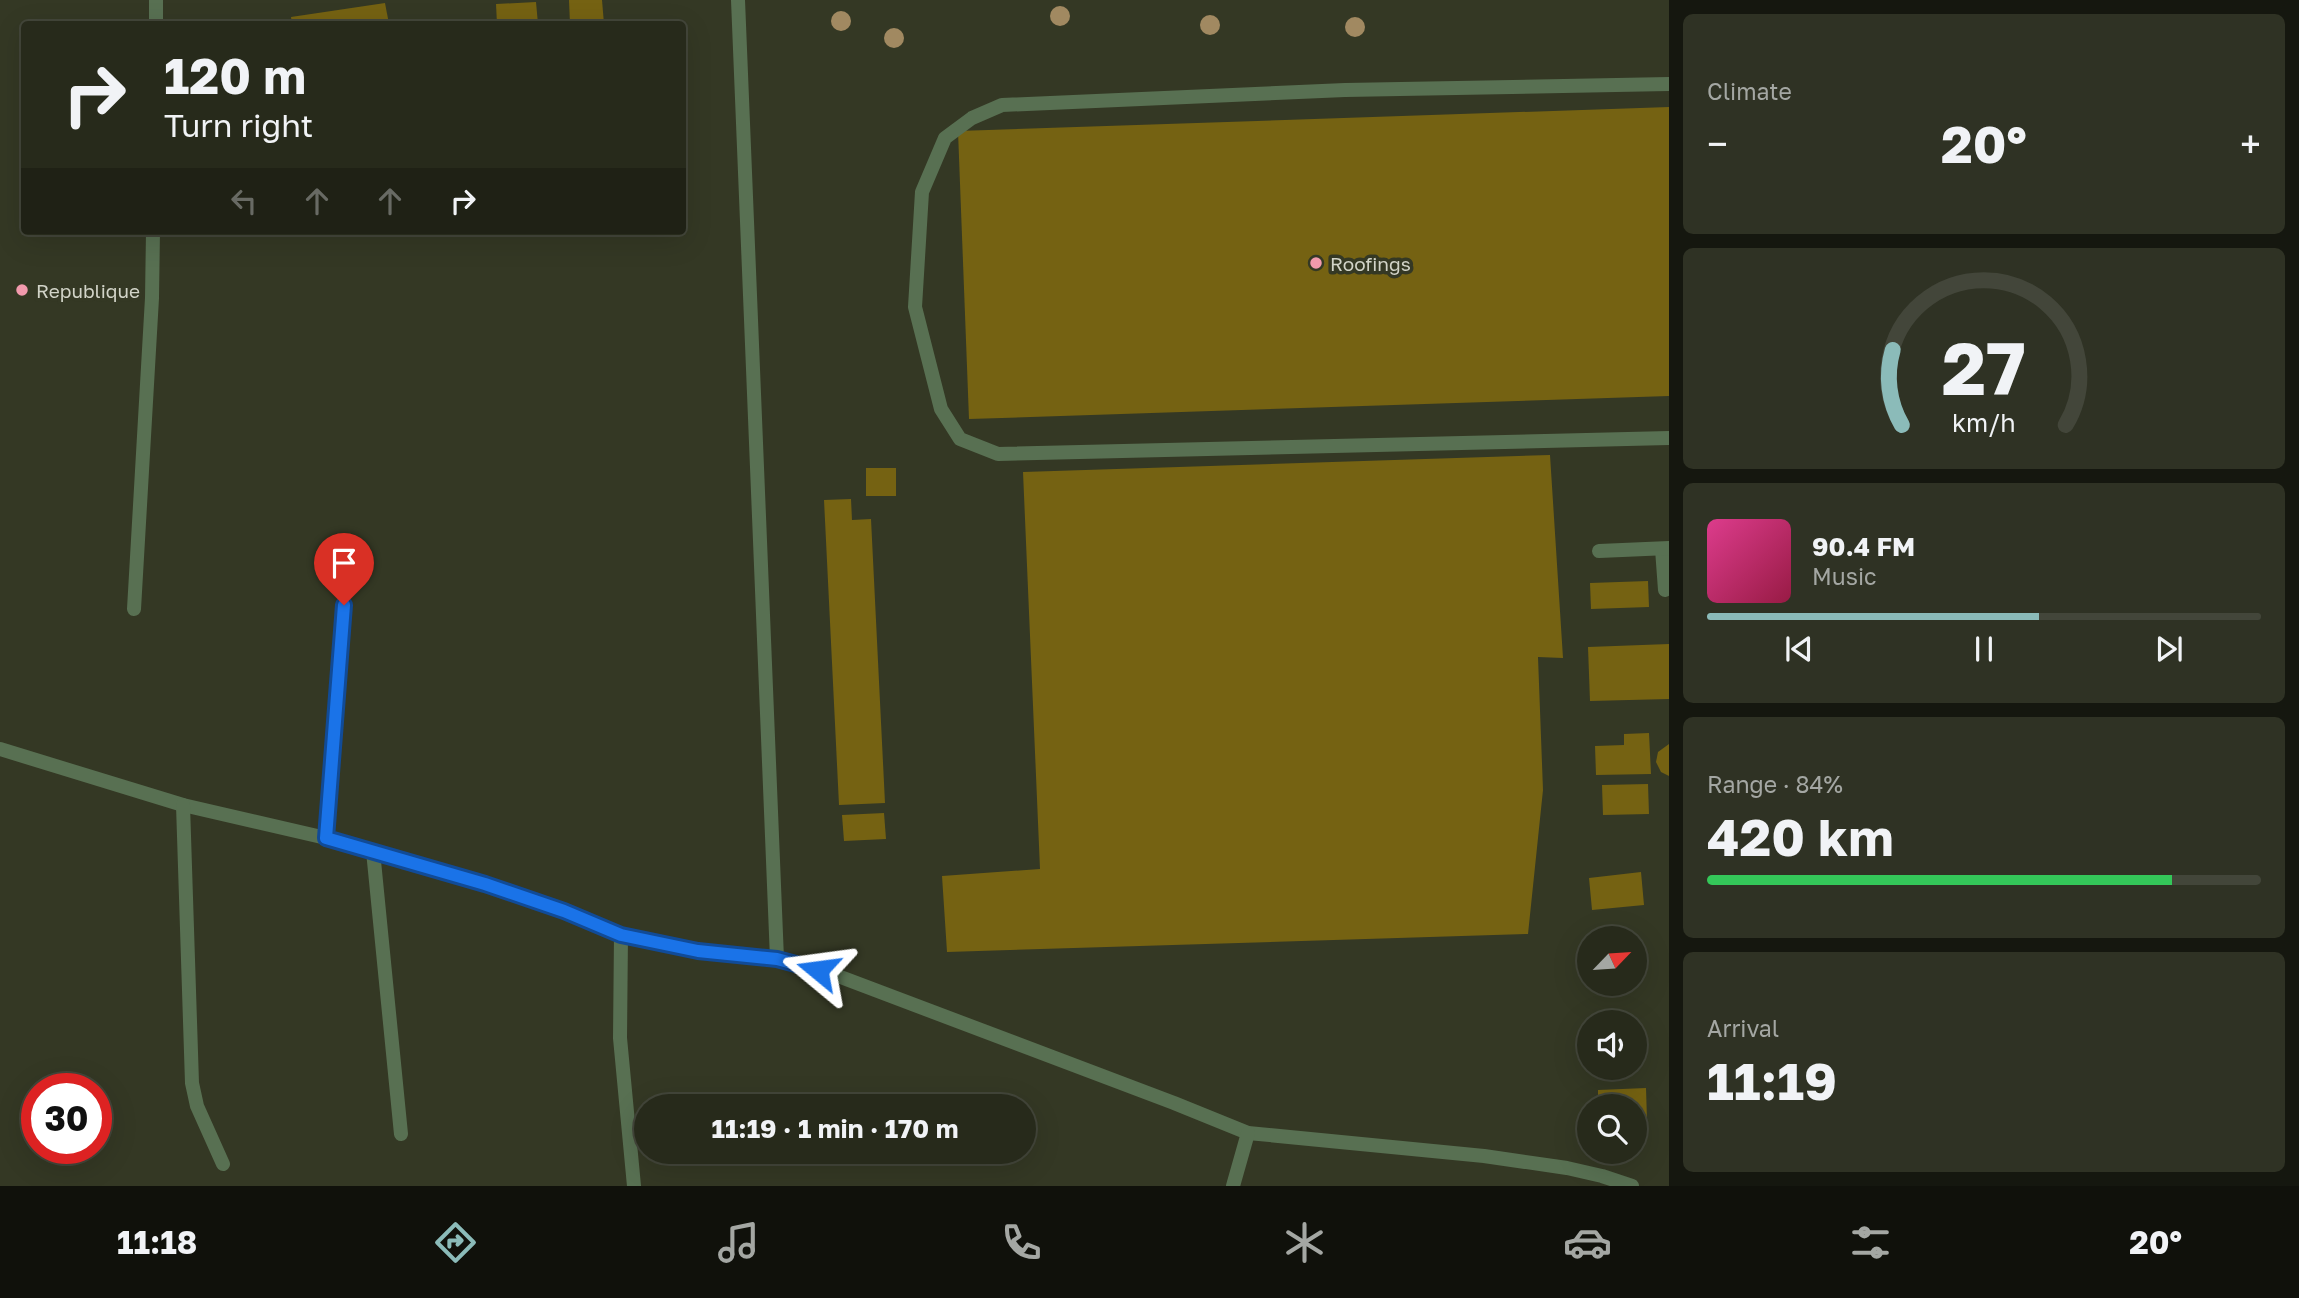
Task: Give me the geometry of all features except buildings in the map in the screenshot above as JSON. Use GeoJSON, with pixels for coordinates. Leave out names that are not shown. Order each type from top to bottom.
{"type":"FeatureCollection","features":[{"type":"Feature","properties":{"kind":"street"},"geometry":{"type":"LineString","coordinates":[[156,0],[156,21]]}},
{"type":"Feature","properties":{"kind":"street"},"geometry":{"type":"LineString","coordinates":[[738,0],[777,959]]}},
{"type":"Feature","properties":{"kind":"street"},"geometry":{"type":"LineString","coordinates":[[1669,84],[1345,90],[1002,105],[972,118],[945,138],[922,192],[915,307],[941,409],[960,439],[998,454],[1669,438]]}},
{"type":"Feature","properties":{"kind":"street"},"geometry":{"type":"LineString","coordinates":[[134,608],[152,298],[153,235]]}},
{"type":"Feature","properties":{"kind":"street"},"geometry":{"type":"LineString","coordinates":[[1599,551],[1666,549],[1665,590]]}},
{"type":"Feature","properties":{"kind":"street"},"geometry":{"type":"LineString","coordinates":[[326,838],[344,605]]}},
{"type":"Feature","properties":{"kind":"street"},"geometry":{"type":"LineString","coordinates":[[0,749],[183,806],[373,851],[538,902],[621,935],[698,951],[777,959],[838,976],[1248,1133],[1484,1156],[1567,1168],[1632,1186]]}},
{"type":"Feature","properties":{"kind":"street"},"geometry":{"type":"LineString","coordinates":[[183,806],[192,1083],[197,1106],[223,1164]]}},
{"type":"Feature","properties":{"kind":"street"},"geometry":{"type":"LineString","coordinates":[[373,851],[401,1134]]}},
{"type":"Feature","properties":{"kind":"street"},"geometry":{"type":"LineString","coordinates":[[621,935],[620,1038],[634,1186]]}},
{"type":"Feature","properties":{"kind":"street"},"geometry":{"type":"LineString","coordinates":[[1233,1186],[1248,1133]]}},
{"type":"Feature","properties":{"kind":"place","name":"Roofings"},"geometry":{"type":"Point","coordinates":[1316,263]}},
{"type":"Feature","properties":{"kind":"place","name":"Republique"},"geometry":{"type":"Point","coordinates":[22,290]}},
{"type":"Feature","properties":{"kind":"route"},"geometry":{"type":"LineString","coordinates":[[344,605],[326,838],[485,884],[564,911],[621,935],[698,951],[777,959],[818,970]]}}]}
